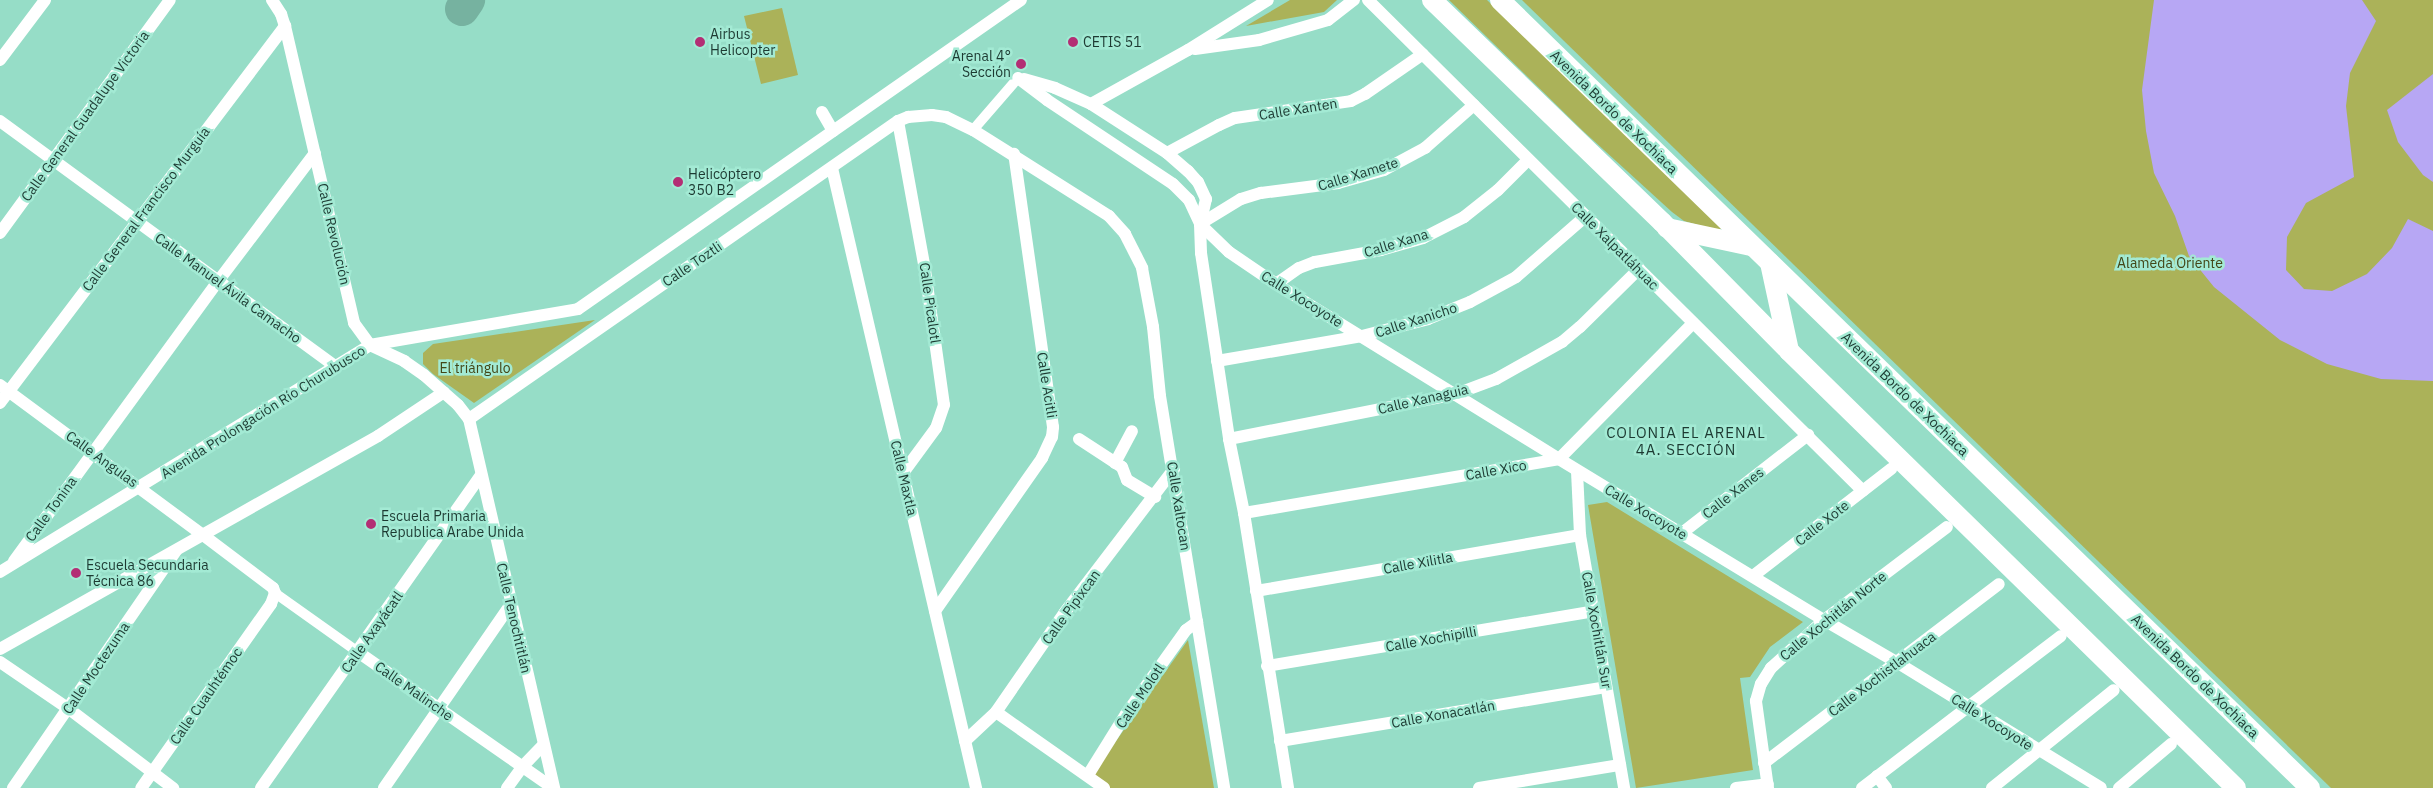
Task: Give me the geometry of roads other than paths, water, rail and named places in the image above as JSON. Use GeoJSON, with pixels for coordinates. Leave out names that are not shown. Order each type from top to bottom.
{"type":"FeatureCollection","features":[{"type":"Feature","properties":{"kind":"main road"},"geometry":{"type":"LineString","coordinates":[[1432,0],[1667,228],[1789,351],[2236,788]]}},
{"type":"Feature","properties":{"kind":"main road","name":"Avenida Bordo de Xochiaca"},"geometry":{"type":"LineString","coordinates":[[1500,1],[2310,788]]}},
{"type":"Feature","properties":{"kind":"main road"},"geometry":{"type":"LineString","coordinates":[[1667,228],[1751,246]]}},
{"type":"Feature","properties":{"kind":"main road"},"geometry":{"type":"LineString","coordinates":[[1770,263],[1789,351]]}},
{"type":"Feature","properties":{"kind":"street"},"geometry":{"type":"LineString","coordinates":[[0,60],[45,0]]}},
{"type":"Feature","properties":{"kind":"street","name":"Calle General Guadalupe Victoria"},"geometry":{"type":"LineString","coordinates":[[0,233],[170,0]]}},
{"type":"Feature","properties":{"kind":"street","name":"Calle Revolución"},"geometry":{"type":"LineString","coordinates":[[272,0],[281,14],[316,153],[354,323],[370,345],[404,361],[424,375],[444,392],[468,419]]}},
{"type":"Feature","properties":{"kind":"street","name":"Avenida Prolongación Río Churubusco"},"geometry":{"type":"LineString","coordinates":[[5,570],[370,345],[578,309],[1021,0]]}},
{"type":"Feature","properties":{"kind":"street"},"geometry":{"type":"LineString","coordinates":[[1091,104],[1188,50],[1268,0]]}},
{"type":"Feature","properties":{"kind":"street"},"geometry":{"type":"LineString","coordinates":[[1188,50],[1259,40],[1328,20],[1354,0]]}},
{"type":"Feature","properties":{"kind":"street","name":"Calle Xalpatláhuac"},"geometry":{"type":"LineString","coordinates":[[1368,0],[1863,491]]}},
{"type":"Feature","properties":{"kind":"street","name":"Calle General Francisco Murguía"},"geometry":{"type":"LineString","coordinates":[[0,403],[4,388],[137,221],[284,26]]}},
{"type":"Feature","properties":{"kind":"street","name":"Calle Xanten"},"geometry":{"type":"LineString","coordinates":[[1167,153],[1219,124],[1235,118],[1351,101],[1365,94],[1423,54]]}},
{"type":"Feature","properties":{"kind":"street"},"geometry":{"type":"LineString","coordinates":[[1014,154],[973,130],[1018,78],[1055,88],[1091,104],[1167,153],[1198,182],[1206,199],[1200,224],[1201,253],[1229,439],[1244,513],[1288,788]]}},
{"type":"Feature","properties":{"kind":"street","name":"Calle Xocoyote"},"geometry":{"type":"LineString","coordinates":[[1018,78],[1047,100],[1173,184],[1189,200],[1200,224],[1229,252],[1276,284],[1578,471],[1969,706],[2101,788]]}},
{"type":"Feature","properties":{"kind":"street","name":"Calle Xamete"},"geometry":{"type":"LineString","coordinates":[[1200,224],[1241,198],[1261,193],[1338,183],[1384,170],[1426,148],[1474,105]]}},
{"type":"Feature","properties":{"kind":"street"},"geometry":{"type":"LineString","coordinates":[[822,112],[833,131]]}},
{"type":"Feature","properties":{"kind":"street","name":"Calle Toztli"},"geometry":{"type":"LineString","coordinates":[[468,419],[898,121],[919,116],[946,117],[973,130]]}},
{"type":"Feature","properties":{"kind":"street","name":"Calle Manuel Ávila Camacho"},"geometry":{"type":"LineString","coordinates":[[0,121],[336,367]]}},
{"type":"Feature","properties":{"kind":"street","name":"Calle Picalotl"},"geometry":{"type":"LineString","coordinates":[[898,121],[925,270],[944,405],[936,428],[903,473]]}},
{"type":"Feature","properties":{"kind":"street","name":"Calle Tonina"},"geometry":{"type":"LineString","coordinates":[[5,570],[219,280],[316,153]]}},
{"type":"Feature","properties":{"kind":"street","name":"Calle Xaltocan"},"geometry":{"type":"LineString","coordinates":[[1014,154],[1093,204],[1121,229],[1142,268],[1153,328],[1160,396],[1174,470],[1224,788]]}},
{"type":"Feature","properties":{"kind":"street","name":"Calle Acitli"},"geometry":{"type":"LineString","coordinates":[[935,612],[1042,458],[1052,437],[1053,427],[1014,154]]}},
{"type":"Feature","properties":{"kind":"street","name":"Calle Xana"},"geometry":{"type":"LineString","coordinates":[[1276,284],[1299,268],[1315,262],[1380,250],[1423,238],[1464,216],[1498,190],[1528,160]]}},
{"type":"Feature","properties":{"kind":"street","name":"Calle Maxtla"},"geometry":{"type":"LineString","coordinates":[[832,168],[976,788]]}},
{"type":"Feature","properties":{"kind":"street","name":"Calle Xanicho"},"geometry":{"type":"LineString","coordinates":[[1217,361],[1362,336],[1428,319],[1492,291],[1516,277],[1586,216]]}},
{"type":"Feature","properties":{"kind":"street","name":"Calle Xanaguia"},"geometry":{"type":"LineString","coordinates":[[1229,439],[1456,394],[1496,379],[1562,342],[1580,327],[1638,269]]}},
{"type":"Feature","properties":{"kind":"street"},"geometry":{"type":"LineString","coordinates":[[1559,459],[1693,323]]}},
{"type":"Feature","properties":{"kind":"street","name":"Calle Angulas"},"geometry":{"type":"LineString","coordinates":[[4,388],[141,487],[203,535]]}},
{"type":"Feature","properties":{"kind":"street"},"geometry":{"type":"LineString","coordinates":[[0,649],[378,436],[444,392]]}},
{"type":"Feature","properties":{"kind":"street","name":"Calle Tenochtitlán"},"geometry":{"type":"LineString","coordinates":[[468,419],[553,788]]}},
{"type":"Feature","properties":{"kind":"street"},"geometry":{"type":"LineString","coordinates":[[1115,463],[1132,431]]}},
{"type":"Feature","properties":{"kind":"street","name":"Calle Xanes"},"geometry":{"type":"LineString","coordinates":[[1682,533],[1808,435]]}},
{"type":"Feature","properties":{"kind":"street"},"geometry":{"type":"LineString","coordinates":[[1079,439],[1122,467],[1128,481],[1155,497]]}},
{"type":"Feature","properties":{"kind":"street","name":"Calle Xico"},"geometry":{"type":"LineString","coordinates":[[1244,513],[1559,459]]}},
{"type":"Feature","properties":{"kind":"street","name":"Calle Xote"},"geometry":{"type":"LineString","coordinates":[[1753,576],[1891,469]]}},
{"type":"Feature","properties":{"kind":"street","name":"Calle Pipixcan"},"geometry":{"type":"LineString","coordinates":[[965,742],[996,712],[1065,612],[1174,470]]}},
{"type":"Feature","properties":{"kind":"street","name":"Calle Xochitlán Sur"},"geometry":{"type":"LineString","coordinates":[[1578,471],[1580,535],[1624,788]]}},
{"type":"Feature","properties":{"kind":"street","name":"Calle Axayácatl"},"geometry":{"type":"LineString","coordinates":[[261,788],[481,475]]}},
{"type":"Feature","properties":{"kind":"street","name":"Calle Xochitlán Norte"},"geometry":{"type":"LineString","coordinates":[[1768,786],[1756,701],[1761,684],[1771,668],[1824,620],[1947,527]]}},
{"type":"Feature","properties":{"kind":"street","name":"Calle Malinche"},"geometry":{"type":"LineString","coordinates":[[203,535],[269,585],[273,599],[358,652],[553,788]]}},
{"type":"Feature","properties":{"kind":"street","name":"Calle Xilitla"},"geometry":{"type":"LineString","coordinates":[[1256,591],[1580,535]]}},
{"type":"Feature","properties":{"kind":"street","name":"Calle Moctezuma"},"geometry":{"type":"LineString","coordinates":[[13,788],[178,548]]}},
{"type":"Feature","properties":{"kind":"street","name":"Calle Xochistlahuaca"},"geometry":{"type":"LineString","coordinates":[[1764,763],[1898,663],[1999,584]]}},
{"type":"Feature","properties":{"kind":"street","name":"Calle Cuauhtémoc"},"geometry":{"type":"LineString","coordinates":[[141,788],[273,599]]}},
{"type":"Feature","properties":{"kind":"street"},"geometry":{"type":"LineString","coordinates":[[384,788],[511,604]]}},
{"type":"Feature","properties":{"kind":"street","name":"Calle Xochipilli"},"geometry":{"type":"LineString","coordinates":[[1267,666],[1594,611]]}},
{"type":"Feature","properties":{"kind":"street","name":"Calle Molotl"},"geometry":{"type":"LineString","coordinates":[[1088,775],[1138,697],[1186,630],[1197,622]]}},
{"type":"Feature","properties":{"kind":"street"},"geometry":{"type":"LineString","coordinates":[[1862,788],[2061,636]]}},
{"type":"Feature","properties":{"kind":"street"},"geometry":{"type":"LineString","coordinates":[[0,662],[68,709],[173,788]]}},
{"type":"Feature","properties":{"kind":"street","name":"Calle Xonacatlán"},"geometry":{"type":"LineString","coordinates":[[1280,741],[1606,687]]}},
{"type":"Feature","properties":{"kind":"street"},"geometry":{"type":"LineString","coordinates":[[1992,788],[2114,690]]}},
{"type":"Feature","properties":{"kind":"street"},"geometry":{"type":"LineString","coordinates":[[996,712],[1104,788]]}},
{"type":"Feature","properties":{"kind":"street"},"geometry":{"type":"LineString","coordinates":[[2119,788],[2171,744]]}},
{"type":"Feature","properties":{"kind":"street"},"geometry":{"type":"LineString","coordinates":[[507,788],[522,766],[543,745]]}},
{"type":"Feature","properties":{"kind":"street"},"geometry":{"type":"LineString","coordinates":[[1479,788],[1620,765]]}},
{"type":"Feature","properties":{"kind":"street"},"geometry":{"type":"LineString","coordinates":[[1877,776],[1886,788]]}},
{"type":"Feature","properties":{"kind":"street"},"geometry":{"type":"LineString","coordinates":[[1736,788],[1768,786]]}},
{"type":"Feature","properties":{"kind":"place","name":"Airbus Helicopter"},"geometry":{"type":"Point","coordinates":[700,42]}},
{"type":"Feature","properties":{"kind":"place","name":"CETIS 51"},"geometry":{"type":"Point","coordinates":[1073,42]}},
{"type":"Feature","properties":{"kind":"place","name":"Arenal 4° Sección"},"geometry":{"type":"Point","coordinates":[1021,64]}},
{"type":"Feature","properties":{"kind":"place","name":"Helicóptero 350 B2"},"geometry":{"type":"Point","coordinates":[678,182]}},
{"type":"Feature","properties":{"kind":"place","name":"Escuela Primaria Republica Arabe Unida"},"geometry":{"type":"Point","coordinates":[371,524]}},
{"type":"Feature","properties":{"kind":"place","name":"Escuela Secundaria Técnica 86"},"geometry":{"type":"Point","coordinates":[76,573]}},
{"type":"Feature","properties":{"kind":"district","name":"COLONIA EL ARENAL 4A. SECCIÓN"},"geometry":{"type":"Point","coordinates":[1686,440]}},
{"type":"Feature","properties":{"kind":"park label","name":"Alameda Oriente"},"geometry":{"type":"Point","coordinates":[2170,263]}},
{"type":"Feature","properties":{"kind":"park label","name":"El triángulo"},"geometry":{"type":"Point","coordinates":[475,368]}}]}
